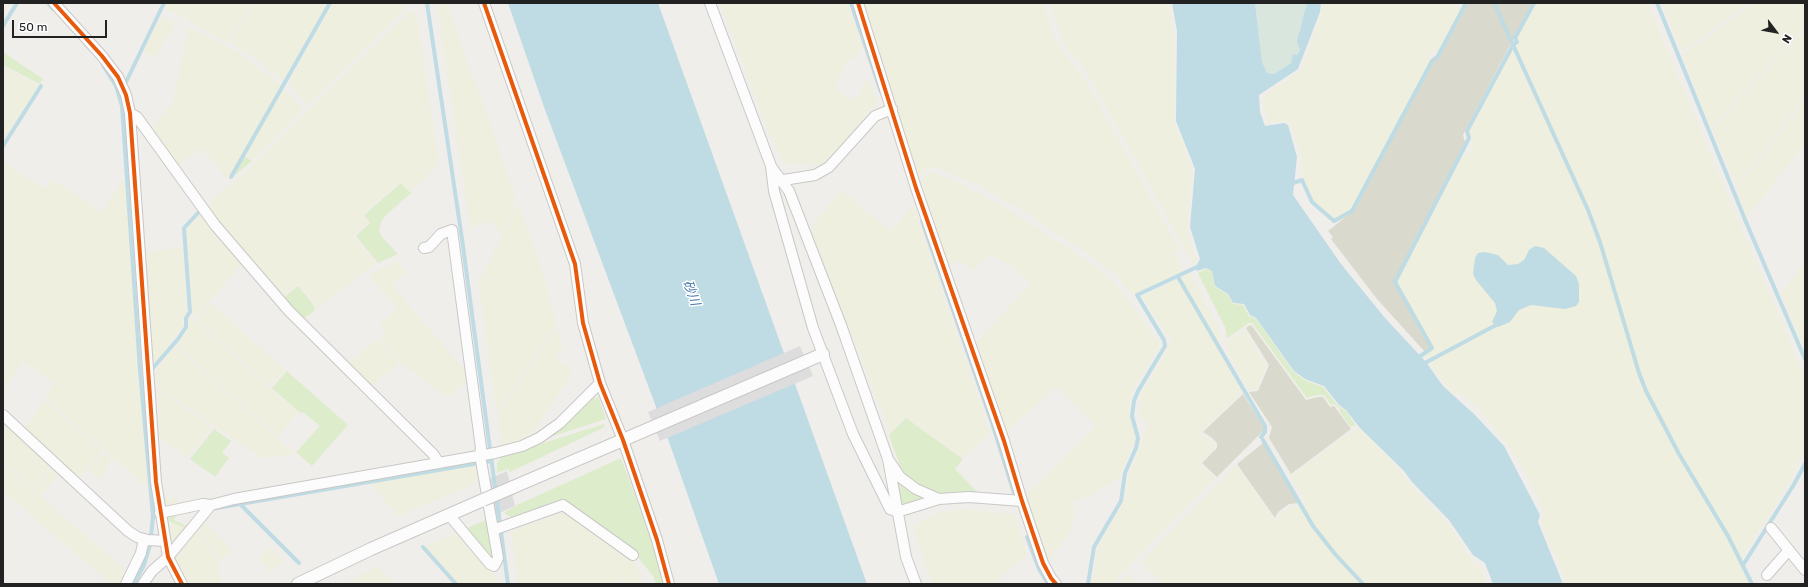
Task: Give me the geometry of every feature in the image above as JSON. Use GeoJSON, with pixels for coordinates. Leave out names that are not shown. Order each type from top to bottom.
{"type":"FeatureCollection","features":[{"type":"Feature","properties":{"kind":"street"},"geometry":{"type":"LineString","coordinates":[[54,3],[102,56],[118,77],[126,94],[130,113],[153,451],[160,513],[168,557],[182,584]]}},
{"type":"Feature","properties":{"kind":"street"},"geometry":{"type":"LineString","coordinates":[[484,3],[575,264],[583,323],[600,383],[623,440],[657,540],[669,584]]}},
{"type":"Feature","properties":{"kind":"street"},"geometry":{"type":"LineString","coordinates":[[710,3],[777,181],[803,292],[823,354],[853,434],[890,510],[897,512],[939,499],[969,496],[1022,501]]}},
{"type":"Feature","properties":{"kind":"street"},"geometry":{"type":"LineString","coordinates":[[858,3],[888,110],[1004,441],[1043,563],[1056,584]]}},
{"type":"Feature","properties":{"kind":"street"},"geometry":{"type":"LineString","coordinates":[[777,181],[815,176],[829,168],[875,116],[888,110]]}},
{"type":"Feature","properties":{"kind":"street"},"geometry":{"type":"LineString","coordinates":[[130,113],[137,117],[215,225],[289,311],[433,454],[438,462]]}},
{"type":"Feature","properties":{"kind":"street"},"geometry":{"type":"LineString","coordinates":[[777,181],[789,191],[841,325],[888,459],[906,557],[916,584]]}},
{"type":"Feature","properties":{"kind":"street"},"geometry":{"type":"LineString","coordinates":[[424,248],[429,247],[441,234],[452,230],[481,448],[485,458],[498,529],[498,558],[494,566],[490,564],[449,515]]}},
{"type":"Feature","properties":{"kind":"street"},"geometry":{"type":"LineString","coordinates":[[298,584],[371,549],[806,360],[823,354]]}},
{"type":"Feature","properties":{"kind":"street"},"geometry":{"type":"LineString","coordinates":[[143,584],[152,571],[168,557],[209,507],[234,499],[438,462],[485,458],[522,446],[539,438],[560,423],[600,383]]}},
{"type":"Feature","properties":{"kind":"street"},"geometry":{"type":"LineString","coordinates":[[3,415],[128,531],[149,540],[165,541]]}},
{"type":"Feature","properties":{"kind":"street"},"geometry":{"type":"LineString","coordinates":[[888,459],[900,477],[916,489],[939,499]]}},
{"type":"Feature","properties":{"kind":"street"},"geometry":{"type":"LineString","coordinates":[[160,513],[203,504],[209,507]]}},
{"type":"Feature","properties":{"kind":"street"},"geometry":{"type":"LineString","coordinates":[[498,529],[563,505],[633,555]]}},
{"type":"Feature","properties":{"kind":"street"},"geometry":{"type":"LineString","coordinates":[[1771,528],[1805,570]]}},
{"type":"Feature","properties":{"kind":"street"},"geometry":{"type":"LineString","coordinates":[[126,584],[149,540]]}},
{"type":"Feature","properties":{"kind":"street"},"geometry":{"type":"LineString","coordinates":[[1767,575],[1789,550]]}},
{"type":"Feature","properties":{"kind":"shaded area"},"geometry":{"type":"Polygon","coordinates":[[[1255,3],[1307,3],[1303,23],[1299,31],[1300,50],[1297,55],[1293,54],[1291,63],[1274,74],[1267,73],[1262,62],[1255,3]]]}},
{"type":"Feature","properties":{"kind":"shaded area"},"geometry":{"type":"Polygon","coordinates":[[[1468,3],[1532,3],[1463,135],[1465,142],[1394,282],[1431,348],[1425,352],[1377,299],[1331,239],[1333,237],[1328,231],[1353,211],[1392,135],[1433,61],[1439,57],[1468,3]]]}},
{"type":"Feature","properties":{"kind":"shaded area"},"geometry":{"type":"Polygon","coordinates":[[[1250,325],[1306,400],[1323,397],[1330,407],[1334,406],[1351,429],[1291,474],[1269,438],[1272,427],[1249,392],[1258,391],[1269,365],[1246,328],[1250,325]]]}},
{"type":"Feature","properties":{"kind":"shaded area"},"geometry":{"type":"Polygon","coordinates":[[[1243,394],[1265,429],[1217,477],[1202,463],[1217,448],[1217,443],[1203,432],[1243,394]]]}},
{"type":"Feature","properties":{"kind":"shaded area"},"geometry":{"type":"Polygon","coordinates":[[[1263,443],[1300,503],[1289,504],[1278,512],[1275,518],[1237,464],[1263,443]]]}},
{"type":"Feature","properties":{"kind":"green space"},"geometry":{"type":"Polygon","coordinates":[[[166,3],[192,3],[185,18],[164,8],[166,3]]]}},
{"type":"Feature","properties":{"kind":"green space"},"geometry":{"type":"Polygon","coordinates":[[[194,3],[251,3],[228,43],[186,20],[194,3]]]}},
{"type":"Feature","properties":{"kind":"green space"},"geometry":{"type":"Polygon","coordinates":[[[254,3],[328,3],[283,81],[252,56],[230,43],[254,3]]]}},
{"type":"Feature","properties":{"kind":"green space"},"geometry":{"type":"Polygon","coordinates":[[[333,3],[402,3],[405,10],[308,105],[290,85],[290,80],[333,3]]]}},
{"type":"Feature","properties":{"kind":"green space"},"geometry":{"type":"Polygon","coordinates":[[[439,3],[447,3],[516,196],[513,210],[501,235],[493,221],[470,228],[437,5],[439,3]]]}},
{"type":"Feature","properties":{"kind":"green space"},"geometry":{"type":"Polygon","coordinates":[[[720,3],[814,3],[822,7],[824,3],[848,3],[863,47],[855,59],[848,59],[835,89],[855,100],[869,78],[878,103],[868,112],[829,161],[822,165],[784,164],[765,124],[720,3]]]}},
{"type":"Feature","properties":{"kind":"green space"},"geometry":{"type":"Polygon","coordinates":[[[862,3],[1043,3],[1055,38],[1065,55],[1083,76],[1180,250],[1175,253],[1184,271],[1132,295],[1116,274],[1017,207],[978,185],[935,167],[928,167],[918,175],[862,3]]]}},
{"type":"Feature","properties":{"kind":"green space"},"geometry":{"type":"Polygon","coordinates":[[[1050,3],[1168,3],[1174,34],[1174,124],[1182,139],[1192,170],[1187,227],[1188,238],[1197,260],[1193,265],[1111,115],[1080,62],[1076,60],[1067,50],[1060,35],[1050,3]]]}},
{"type":"Feature","properties":{"kind":"green space"},"geometry":{"type":"Polygon","coordinates":[[[1323,3],[1455,3],[1456,8],[1463,6],[1437,56],[1435,49],[1429,52],[1431,59],[1350,211],[1335,220],[1313,200],[1303,178],[1301,158],[1292,125],[1286,121],[1267,123],[1263,96],[1302,69],[1322,12],[1323,3]]]}},
{"type":"Feature","properties":{"kind":"green space"},"geometry":{"type":"Polygon","coordinates":[[[1537,3],[1648,3],[1723,185],[1805,377],[1805,451],[1773,510],[1739,561],[1749,584],[1567,584],[1541,521],[1544,514],[1531,483],[1511,450],[1489,421],[1463,393],[1455,394],[1443,382],[1425,354],[1433,348],[1396,282],[1462,157],[1474,150],[1468,130],[1509,56],[1519,43],[1518,36],[1537,3]],[[1529,250],[1524,260],[1518,264],[1508,265],[1498,255],[1495,303],[1497,311],[1512,317],[1519,310],[1531,305],[1565,309],[1576,276],[1554,256],[1529,250]]]}},
{"type":"Feature","properties":{"kind":"green space"},"geometry":{"type":"Polygon","coordinates":[[[1662,3],[1749,3],[1684,50],[1681,49],[1662,3]]]}},
{"type":"Feature","properties":{"kind":"green space"},"geometry":{"type":"Polygon","coordinates":[[[1753,3],[1805,3],[1805,26],[1710,128],[1683,55],[1753,3]]]}},
{"type":"Feature","properties":{"kind":"green space"},"geometry":{"type":"Polygon","coordinates":[[[410,11],[417,15],[439,165],[411,191],[401,180],[362,215],[368,223],[353,236],[376,264],[366,270],[316,310],[315,303],[298,284],[280,298],[206,209],[217,195],[237,180],[410,11]]]}},
{"type":"Feature","properties":{"kind":"green space"},"geometry":{"type":"Polygon","coordinates":[[[161,17],[171,20],[174,23],[174,28],[157,54],[150,56],[142,52],[161,17]]]}},
{"type":"Feature","properties":{"kind":"green space"},"geometry":{"type":"Polygon","coordinates":[[[188,26],[237,52],[281,85],[228,178],[225,178],[203,148],[176,166],[151,130],[173,101],[188,26]]]}},
{"type":"Feature","properties":{"kind":"green space"},"geometry":{"type":"Polygon","coordinates":[[[1805,29],[1805,97],[1736,186],[1712,129],[1805,29]]]}},
{"type":"Feature","properties":{"kind":"green space"},"geometry":{"type":"Polygon","coordinates":[[[3,52],[43,79],[40,84],[3,65],[3,52]]]}},
{"type":"Feature","properties":{"kind":"green space"},"geometry":{"type":"Polygon","coordinates":[[[3,66],[39,86],[3,141],[3,66]]]}},
{"type":"Feature","properties":{"kind":"green space"},"geometry":{"type":"Polygon","coordinates":[[[283,88],[301,106],[302,111],[252,160],[245,155],[283,88]]]}},
{"type":"Feature","properties":{"kind":"green space"},"geometry":{"type":"Polygon","coordinates":[[[1805,101],[1805,143],[1747,218],[1737,188],[1805,101]]]}},
{"type":"Feature","properties":{"kind":"green space"},"geometry":{"type":"Polygon","coordinates":[[[244,156],[252,161],[231,178],[244,156]]]}},
{"type":"Feature","properties":{"kind":"green space"},"geometry":{"type":"Polygon","coordinates":[[[3,161],[45,189],[52,179],[102,212],[121,182],[125,182],[147,487],[45,398],[54,384],[23,361],[3,391],[3,161]]]}},
{"type":"Feature","properties":{"kind":"green space"},"geometry":{"type":"Polygon","coordinates":[[[930,171],[957,182],[1003,206],[1095,266],[1115,283],[1160,344],[1132,391],[1130,405],[1135,442],[1118,479],[1092,495],[1073,501],[1074,520],[1071,531],[1050,559],[1047,559],[1025,497],[1096,425],[1056,386],[1009,430],[1004,432],[974,345],[1031,283],[1012,266],[988,254],[973,271],[959,260],[946,266],[921,180],[930,171]]]}},
{"type":"Feature","properties":{"kind":"green space"},"geometry":{"type":"Polygon","coordinates":[[[401,183],[411,193],[386,215],[381,222],[379,230],[381,236],[398,254],[378,263],[356,236],[370,223],[364,215],[401,183]]]}},
{"type":"Feature","properties":{"kind":"green space"},"geometry":{"type":"Polygon","coordinates":[[[842,190],[890,231],[914,205],[989,430],[989,435],[964,458],[906,417],[890,433],[811,231],[818,218],[842,190]]]}},
{"type":"Feature","properties":{"kind":"green space"},"geometry":{"type":"Polygon","coordinates":[[[518,203],[542,271],[557,323],[499,409],[496,409],[478,280],[484,272],[518,203]]]}},
{"type":"Feature","properties":{"kind":"green space"},"geometry":{"type":"Polygon","coordinates":[[[200,215],[241,264],[197,318],[192,313],[187,231],[189,226],[200,215]]]}},
{"type":"Feature","properties":{"kind":"green space"},"geometry":{"type":"Polygon","coordinates":[[[183,247],[187,313],[183,317],[184,325],[155,363],[152,363],[145,253],[183,247]]]}},
{"type":"Feature","properties":{"kind":"green space"},"geometry":{"type":"Polygon","coordinates":[[[397,261],[405,272],[392,285],[466,372],[468,381],[448,398],[413,371],[406,369],[381,340],[385,332],[379,325],[397,308],[368,275],[397,261]]]}},
{"type":"Feature","properties":{"kind":"green space"},"geometry":{"type":"Polygon","coordinates":[[[1805,262],[1805,351],[1781,293],[1805,262]]]}},
{"type":"Feature","properties":{"kind":"green space"},"geometry":{"type":"Polygon","coordinates":[[[1206,269],[1212,271],[1215,287],[1227,294],[1233,304],[1243,305],[1249,316],[1256,319],[1293,371],[1304,380],[1323,387],[1338,406],[1346,411],[1356,426],[1350,426],[1340,412],[1340,409],[1334,404],[1331,405],[1324,395],[1317,395],[1307,398],[1252,323],[1249,323],[1227,338],[1225,327],[1198,273],[1206,269]]]}},
{"type":"Feature","properties":{"kind":"green space"},"geometry":{"type":"Polygon","coordinates":[[[1191,273],[1220,333],[1220,354],[1242,392],[1200,433],[1215,443],[1215,448],[1200,464],[1215,478],[1112,584],[1092,584],[1099,545],[1125,500],[1128,475],[1136,460],[1142,437],[1150,424],[1139,415],[1141,394],[1172,342],[1141,296],[1191,273]]]}},
{"type":"Feature","properties":{"kind":"green space"},"geometry":{"type":"Polygon","coordinates":[[[298,286],[313,304],[315,310],[305,318],[292,310],[282,299],[298,286]]]}},
{"type":"Feature","properties":{"kind":"green space"},"geometry":{"type":"Polygon","coordinates":[[[212,304],[285,370],[271,386],[197,321],[212,304]]]}},
{"type":"Feature","properties":{"kind":"green space"},"geometry":{"type":"Polygon","coordinates":[[[190,317],[298,413],[278,436],[176,345],[187,329],[190,317]]]}},
{"type":"Feature","properties":{"kind":"green space"},"geometry":{"type":"Polygon","coordinates":[[[558,326],[562,348],[556,359],[570,368],[571,373],[569,378],[535,429],[521,441],[509,446],[501,446],[498,415],[558,326]]]}},
{"type":"Feature","properties":{"kind":"green space"},"geometry":{"type":"Polygon","coordinates":[[[1245,330],[1266,366],[1256,390],[1249,390],[1227,351],[1227,341],[1245,330]]]}},
{"type":"Feature","properties":{"kind":"green space"},"geometry":{"type":"Polygon","coordinates":[[[378,339],[399,363],[369,388],[347,364],[378,339]]]}},
{"type":"Feature","properties":{"kind":"green space"},"geometry":{"type":"Polygon","coordinates":[[[175,346],[295,454],[263,459],[158,387],[156,370],[175,346]]]}},
{"type":"Feature","properties":{"kind":"green space"},"geometry":{"type":"Polygon","coordinates":[[[287,371],[348,425],[312,466],[296,452],[320,426],[304,413],[299,412],[272,388],[287,371]]]}},
{"type":"Feature","properties":{"kind":"green space"},"geometry":{"type":"Polygon","coordinates":[[[158,389],[212,427],[187,457],[159,437],[158,389]]]}},
{"type":"Feature","properties":{"kind":"green space"},"geometry":{"type":"Polygon","coordinates":[[[598,397],[606,419],[544,439],[588,400],[598,397]]]}},
{"type":"Feature","properties":{"kind":"green space"},"geometry":{"type":"Polygon","coordinates":[[[44,400],[103,451],[81,476],[76,479],[24,430],[44,400]]]}},
{"type":"Feature","properties":{"kind":"green space"},"geometry":{"type":"Polygon","coordinates":[[[906,418],[963,459],[955,469],[979,494],[939,494],[926,490],[902,472],[889,435],[906,418]]]}},
{"type":"Feature","properties":{"kind":"green space"},"geometry":{"type":"Polygon","coordinates":[[[7,424],[52,466],[32,488],[3,461],[3,428],[7,424]]]}},
{"type":"Feature","properties":{"kind":"green space"},"geometry":{"type":"Polygon","coordinates":[[[604,424],[605,427],[510,472],[508,469],[497,473],[497,463],[502,456],[604,424]]]}},
{"type":"Feature","properties":{"kind":"green space"},"geometry":{"type":"Polygon","coordinates":[[[1357,427],[1388,457],[1419,495],[1451,527],[1474,564],[1480,568],[1488,584],[1162,584],[1141,562],[1237,465],[1276,522],[1279,515],[1291,506],[1307,506],[1291,476],[1357,427]]]}},
{"type":"Feature","properties":{"kind":"green space"},"geometry":{"type":"Polygon","coordinates":[[[214,429],[231,441],[222,453],[229,458],[215,477],[190,459],[214,429]]]}},
{"type":"Feature","properties":{"kind":"green space"},"geometry":{"type":"Polygon","coordinates":[[[104,453],[112,459],[107,466],[108,468],[98,479],[89,470],[104,453]]]}},
{"type":"Feature","properties":{"kind":"green space"},"geometry":{"type":"Polygon","coordinates":[[[621,458],[657,555],[666,584],[656,584],[653,576],[636,555],[567,502],[514,519],[504,513],[517,505],[621,458]]]}},
{"type":"Feature","properties":{"kind":"green space"},"geometry":{"type":"Polygon","coordinates":[[[3,464],[129,573],[122,584],[111,584],[3,491],[3,464]]]}},
{"type":"Feature","properties":{"kind":"green space"},"geometry":{"type":"Polygon","coordinates":[[[471,466],[477,467],[480,480],[470,486],[398,516],[370,483],[471,466]]]}},
{"type":"Feature","properties":{"kind":"green space"},"geometry":{"type":"Polygon","coordinates":[[[53,467],[60,474],[41,495],[33,489],[53,467]]]}},
{"type":"Feature","properties":{"kind":"green space"},"geometry":{"type":"Polygon","coordinates":[[[895,476],[929,498],[901,506],[895,476]]]}},
{"type":"Feature","properties":{"kind":"green space"},"geometry":{"type":"Polygon","coordinates":[[[176,497],[178,506],[167,508],[165,499],[176,497]]]}},
{"type":"Feature","properties":{"kind":"green space"},"geometry":{"type":"Polygon","coordinates":[[[960,509],[1014,514],[1028,555],[992,584],[932,584],[913,526],[942,512],[960,509]]]}},
{"type":"Feature","properties":{"kind":"green space"},"geometry":{"type":"Polygon","coordinates":[[[567,511],[635,561],[643,584],[629,584],[621,578],[616,584],[518,584],[511,531],[567,511]]]}},
{"type":"Feature","properties":{"kind":"green space"},"geometry":{"type":"Polygon","coordinates":[[[165,516],[176,516],[174,520],[187,526],[172,542],[171,540],[173,540],[184,527],[169,521],[171,537],[165,516]]]}},
{"type":"Feature","properties":{"kind":"green space"},"geometry":{"type":"Polygon","coordinates":[[[202,519],[232,550],[220,561],[215,551],[195,527],[202,519]]]}},
{"type":"Feature","properties":{"kind":"green space"},"geometry":{"type":"Polygon","coordinates":[[[486,520],[493,560],[467,528],[486,520]]]}},
{"type":"Feature","properties":{"kind":"green space"},"geometry":{"type":"Polygon","coordinates":[[[168,521],[184,527],[173,540],[171,540],[168,521]]]}},
{"type":"Feature","properties":{"kind":"green space"},"geometry":{"type":"Polygon","coordinates":[[[193,528],[210,547],[219,564],[221,584],[190,584],[176,559],[177,552],[193,528]]]}},
{"type":"Feature","properties":{"kind":"green space"},"geometry":{"type":"Polygon","coordinates":[[[456,533],[495,577],[498,584],[459,584],[425,546],[456,533]]]}},
{"type":"Feature","properties":{"kind":"green space"},"geometry":{"type":"Polygon","coordinates":[[[270,547],[283,562],[271,572],[259,558],[270,547]]]}},
{"type":"Feature","properties":{"kind":"green space"},"geometry":{"type":"Polygon","coordinates":[[[378,566],[394,584],[349,584],[359,575],[378,566]]]}},
{"type":"Feature","properties":{"kind":"green space"},"geometry":{"type":"Polygon","coordinates":[[[1129,574],[1137,584],[1119,584],[1129,574]]]}},
{"type":"Feature","properties":{"kind":"water","name":"砂川"},"geometry":{"type":"Polygon","coordinates":[[[508,3],[658,3],[867,584],[719,584],[668,439],[544,107],[508,3]]]}},
{"type":"Feature","properties":{"kind":"water"},"geometry":{"type":"Polygon","coordinates":[[[1172,3],[1255,3],[1262,62],[1267,73],[1274,74],[1291,63],[1293,54],[1297,55],[1300,50],[1297,41],[1307,3],[1321,3],[1320,12],[1298,69],[1259,95],[1260,112],[1265,126],[1284,123],[1288,125],[1297,157],[1293,195],[1341,264],[1385,318],[1426,362],[1443,386],[1474,414],[1504,446],[1540,515],[1538,522],[1563,584],[1493,584],[1485,563],[1473,555],[1449,520],[1412,482],[1404,471],[1359,427],[1324,386],[1305,379],[1294,371],[1256,318],[1250,315],[1244,304],[1233,303],[1228,294],[1215,286],[1212,271],[1206,268],[1197,271],[1195,268],[1200,259],[1190,227],[1195,169],[1176,121],[1177,31],[1172,3]]]}},
{"type":"Feature","properties":{"kind":"water"},"geometry":{"type":"Polygon","coordinates":[[[1535,246],[1544,248],[1576,276],[1579,284],[1579,302],[1576,306],[1565,309],[1531,305],[1519,310],[1510,322],[1498,327],[1492,322],[1497,311],[1495,303],[1476,280],[1473,274],[1475,258],[1478,253],[1485,252],[1498,255],[1508,265],[1518,264],[1524,260],[1529,250],[1535,246]]]}},
{"type":"Feature","properties":{"kind":"pier"},"geometry":{"type":"Polygon","coordinates":[[[800,346],[813,376],[660,441],[648,412],[800,346]]]}},
{"type":"Feature","properties":{"kind":"pier"},"geometry":{"type":"Polygon","coordinates":[[[507,471],[515,506],[486,519],[480,483],[507,471]]]}},
{"type":"Feature","properties":{"kind":"waterway"},"geometry":{"type":"LineString","coordinates":[[3,26],[17,3]]}},
{"type":"Feature","properties":{"kind":"waterway"},"geometry":{"type":"LineString","coordinates":[[48,3],[53,9]]}},
{"type":"Feature","properties":{"kind":"waterway"},"geometry":{"type":"LineString","coordinates":[[126,82],[164,3]]}},
{"type":"Feature","properties":{"kind":"waterway"},"geometry":{"type":"LineString","coordinates":[[231,177],[330,3]]}},
{"type":"Feature","properties":{"kind":"waterway"},"geometry":{"type":"LineString","coordinates":[[427,3],[462,239],[508,584]]}},
{"type":"Feature","properties":{"kind":"waterway"},"geometry":{"type":"LineString","coordinates":[[851,3],[881,92]]}},
{"type":"Feature","properties":{"kind":"waterway"},"geometry":{"type":"LineString","coordinates":[[1290,184],[1302,180],[1312,202],[1334,221],[1352,211],[1432,61],[1438,56],[1466,3]]}},
{"type":"Feature","properties":{"kind":"waterway"},"geometry":{"type":"LineString","coordinates":[[1494,3],[1588,210],[1600,242],[1639,373],[1646,391],[1679,454],[1728,536],[1752,584]]}},
{"type":"Feature","properties":{"kind":"waterway"},"geometry":{"type":"LineString","coordinates":[[1416,359],[1432,348],[1395,282],[1469,138],[1467,131],[1513,45],[1517,42],[1515,38],[1534,3]]}},
{"type":"Feature","properties":{"kind":"waterway"},"geometry":{"type":"LineString","coordinates":[[1657,3],[1746,222],[1805,359]]}},
{"type":"Feature","properties":{"kind":"waterway"},"geometry":{"type":"LineString","coordinates":[[103,65],[116,86],[122,106],[140,370],[154,517]]}},
{"type":"Feature","properties":{"kind":"waterway"},"geometry":{"type":"LineString","coordinates":[[3,146],[41,86]]}},
{"type":"Feature","properties":{"kind":"waterway"},"geometry":{"type":"LineString","coordinates":[[152,369],[178,339],[186,327],[186,318],[190,312],[184,228],[198,213]]}},
{"type":"Feature","properties":{"kind":"waterway"},"geometry":{"type":"LineString","coordinates":[[922,221],[992,423],[1014,493]]}},
{"type":"Feature","properties":{"kind":"waterway"},"geometry":{"type":"LineString","coordinates":[[1088,584],[1094,547],[1121,501],[1125,473],[1136,448],[1138,438],[1132,416],[1134,401],[1138,391],[1165,346],[1164,340],[1137,295],[1199,266]]}},
{"type":"Feature","properties":{"kind":"waterway"},"geometry":{"type":"LineString","coordinates":[[1178,277],[1265,426],[1265,432],[1261,437]]}},
{"type":"Feature","properties":{"kind":"waterway"},"geometry":{"type":"LineString","coordinates":[[1423,364],[1498,324]]}},
{"type":"Feature","properties":{"kind":"waterway"},"geometry":{"type":"LineString","coordinates":[[1263,440],[1313,526],[1335,554],[1363,584]]}},
{"type":"Feature","properties":{"kind":"waterway"},"geometry":{"type":"LineString","coordinates":[[211,509],[491,461]]}},
{"type":"Feature","properties":{"kind":"waterway"},"geometry":{"type":"LineString","coordinates":[[1743,565],[1793,486],[1805,464]]}},
{"type":"Feature","properties":{"kind":"waterway"},"geometry":{"type":"LineString","coordinates":[[240,504],[299,563]]}},
{"type":"Feature","properties":{"kind":"waterway"},"geometry":{"type":"LineString","coordinates":[[134,584],[144,565],[150,545],[153,517]]}},
{"type":"Feature","properties":{"kind":"waterway"},"geometry":{"type":"LineString","coordinates":[[1027,537],[1039,569],[1048,584]]}},
{"type":"Feature","properties":{"kind":"waterway"},"geometry":{"type":"LineString","coordinates":[[423,547],[456,584]]}},
{"type":"Feature","properties":{"kind":"cycle path"},"geometry":{"type":"LineString","coordinates":[[54,3],[102,56],[118,77],[126,95],[130,113],[156,482],[168,557],[182,584]]}},
{"type":"Feature","properties":{"kind":"cycle path"},"geometry":{"type":"LineString","coordinates":[[484,3],[575,264],[583,323],[600,383],[623,440],[657,540],[669,584]]}},
{"type":"Feature","properties":{"kind":"cycle path"},"geometry":{"type":"LineString","coordinates":[[858,3],[916,188],[1004,441],[1043,563],[1056,584]]}}]}
